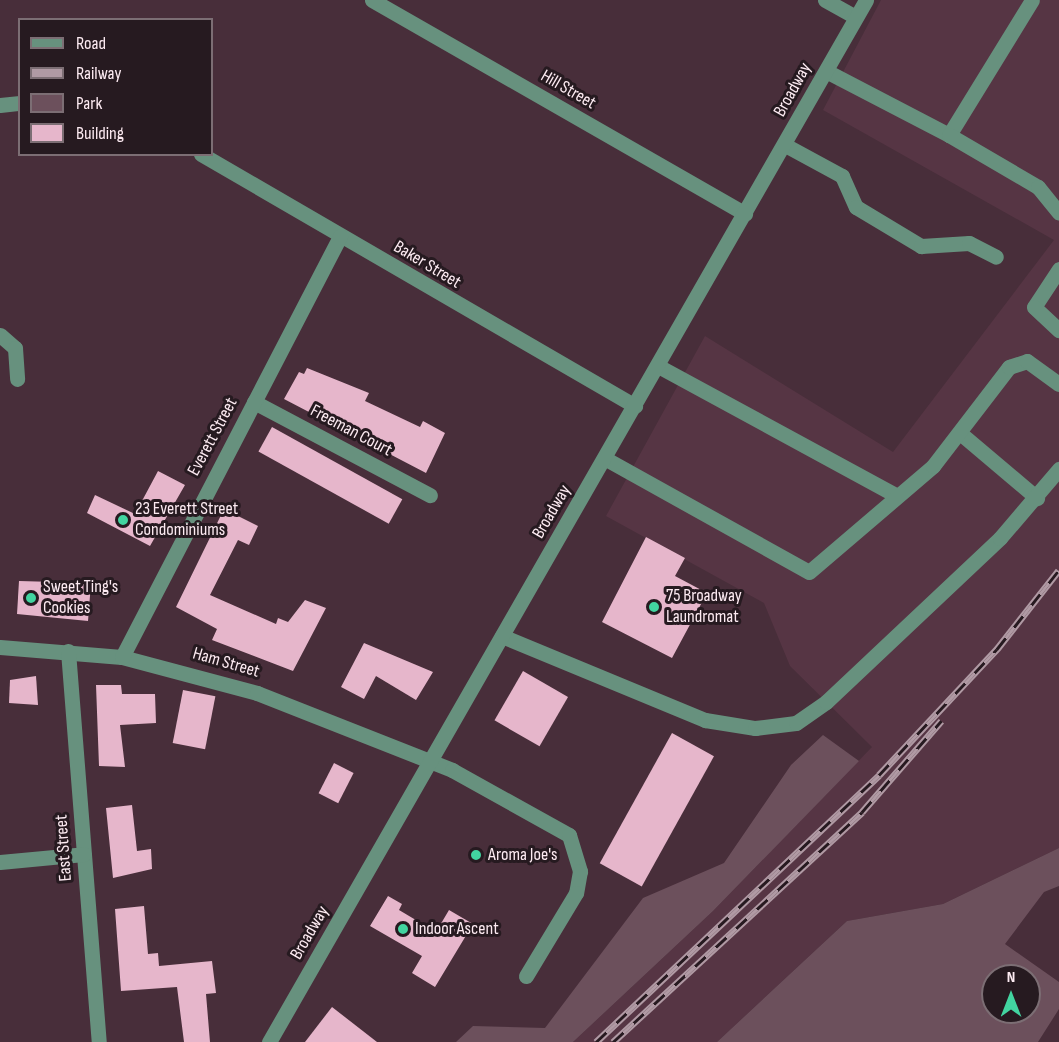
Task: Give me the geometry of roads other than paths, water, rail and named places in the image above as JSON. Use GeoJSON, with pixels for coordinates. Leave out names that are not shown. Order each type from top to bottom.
{"type":"FeatureCollection","features":[{"type":"Feature","properties":{"kind":"street","name":"Hill Street"},"geometry":{"type":"LineString","coordinates":[[372,0],[745,214]]}},
{"type":"Feature","properties":{"kind":"street"},"geometry":{"type":"LineString","coordinates":[[825,0],[856,18]]}},
{"type":"Feature","properties":{"kind":"street","name":"Broadway"},"geometry":{"type":"LineString","coordinates":[[269,1042],[606,459],[867,0]]}},
{"type":"Feature","properties":{"kind":"street"},"geometry":{"type":"LineString","coordinates":[[949,135],[1032,0]]}},
{"type":"Feature","properties":{"kind":"street"},"geometry":{"type":"LineString","coordinates":[[826,71],[949,135],[1038,187],[1059,213]]}},
{"type":"Feature","properties":{"kind":"street"},"geometry":{"type":"LineString","coordinates":[[0,105],[18,103]]}},
{"type":"Feature","properties":{"kind":"street"},"geometry":{"type":"LineString","coordinates":[[785,145],[842,176],[856,207],[921,246],[969,243],[996,257]]}},
{"type":"Feature","properties":{"kind":"street","name":"Baker Street"},"geometry":{"type":"LineString","coordinates":[[204,156],[635,406]]}},
{"type":"Feature","properties":{"kind":"street","name":"Everett Street"},"geometry":{"type":"LineString","coordinates":[[122,657],[340,236]]}},
{"type":"Feature","properties":{"kind":"street"},"geometry":{"type":"LineString","coordinates":[[1059,269],[1034,307],[1059,330]]}},
{"type":"Feature","properties":{"kind":"street"},"geometry":{"type":"LineString","coordinates":[[0,335],[15,348],[17,379]]}},
{"type":"Feature","properties":{"kind":"street"},"geometry":{"type":"LineString","coordinates":[[606,459],[809,572],[933,466],[1015,362],[1033,364],[1059,384]]}},
{"type":"Feature","properties":{"kind":"street"},"geometry":{"type":"LineString","coordinates":[[658,366],[897,496]]}},
{"type":"Feature","properties":{"kind":"street","name":"Freeman Court"},"geometry":{"type":"LineString","coordinates":[[254,402],[430,495]]}},
{"type":"Feature","properties":{"kind":"street"},"geometry":{"type":"LineString","coordinates":[[960,433],[1037,498]]}},
{"type":"Feature","properties":{"kind":"street"},"geometry":{"type":"LineString","coordinates":[[502,636],[705,720],[755,728],[796,723],[826,702],[1037,498],[1059,470]]}},
{"type":"Feature","properties":{"kind":"street","name":"Ham Street"},"geometry":{"type":"LineString","coordinates":[[0,647],[122,657],[258,693],[429,764],[452,770],[569,835],[580,871],[576,893],[526,976]]}},
{"type":"Feature","properties":{"kind":"street","name":"East Street"},"geometry":{"type":"LineString","coordinates":[[68,651],[99,1042]]}},
{"type":"Feature","properties":{"kind":"street"},"geometry":{"type":"LineString","coordinates":[[0,862],[84,854]]}},
{"type":"Feature","properties":{"kind":"railway"},"geometry":{"type":"LineString","coordinates":[[596,1042],[879,775],[997,649],[1059,570]]}},
{"type":"Feature","properties":{"kind":"railway"},"geometry":{"type":"LineString","coordinates":[[613,1042],[862,812],[941,721]]}},
{"type":"Feature","properties":{"kind":"place","name":"23 Everett Street Condominiums"},"geometry":{"type":"Point","coordinates":[123,520]}},
{"type":"Feature","properties":{"kind":"place","name":"Sweet Ting's Cookies"},"geometry":{"type":"Point","coordinates":[31,598]}},
{"type":"Feature","properties":{"kind":"place","name":"75 Broadway Laundromat"},"geometry":{"type":"Point","coordinates":[654,607]}},
{"type":"Feature","properties":{"kind":"place","name":"Aroma Joe's"},"geometry":{"type":"Point","coordinates":[476,855]}},
{"type":"Feature","properties":{"kind":"place","name":"Indoor Ascent"},"geometry":{"type":"Point","coordinates":[403,929]}}]}
